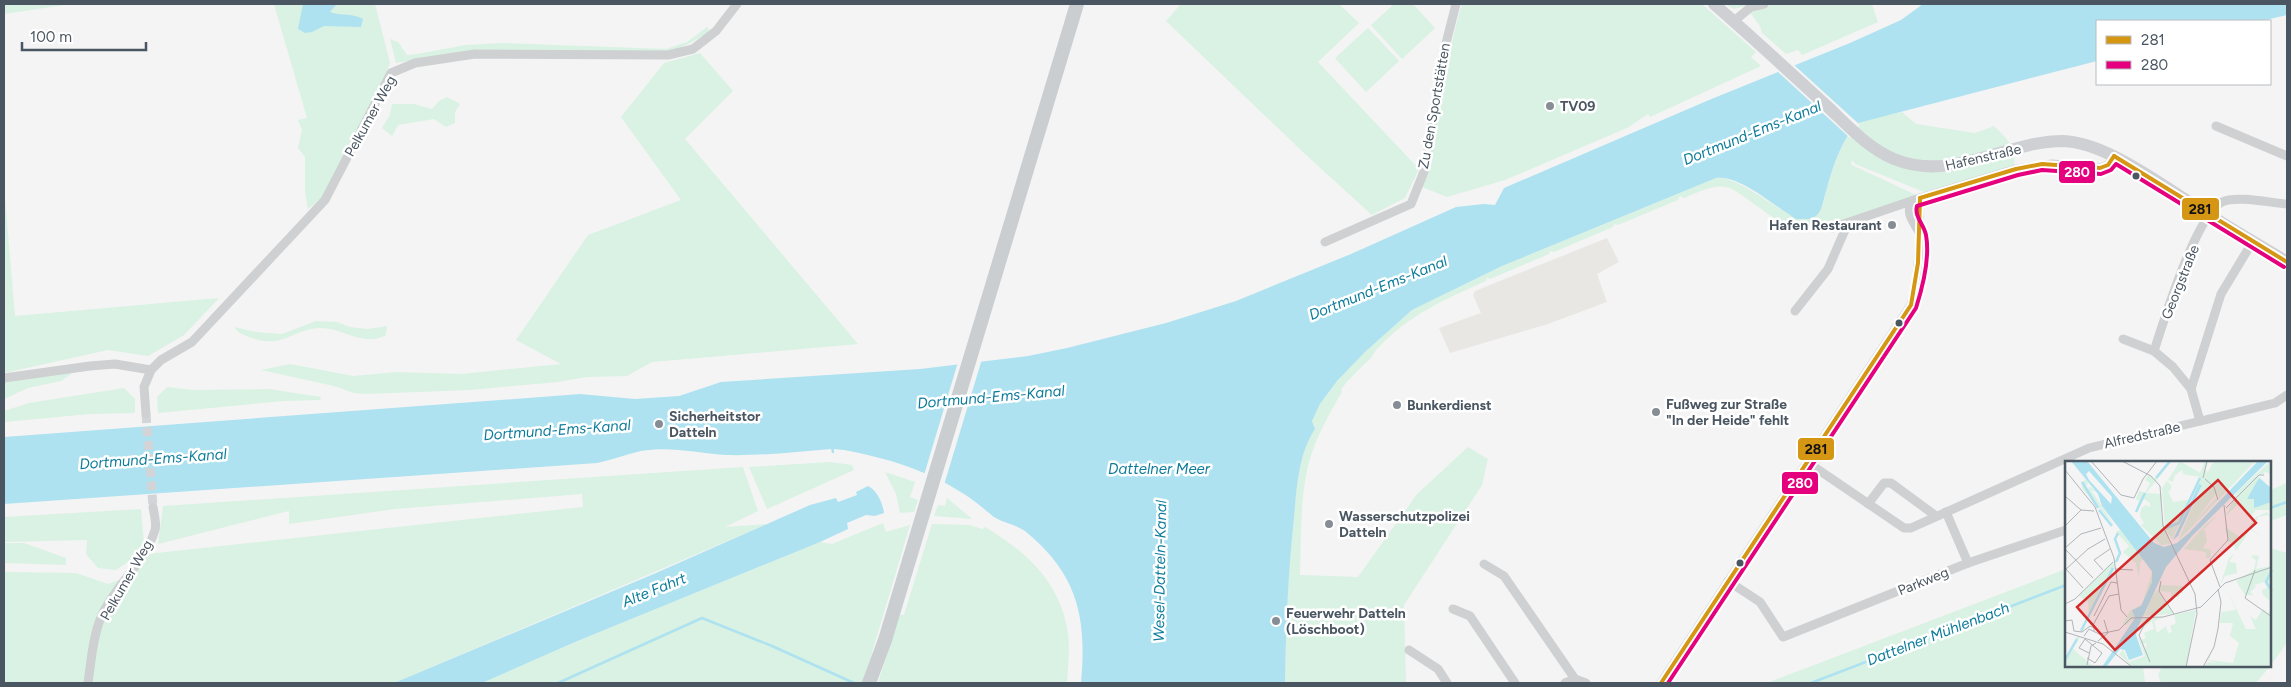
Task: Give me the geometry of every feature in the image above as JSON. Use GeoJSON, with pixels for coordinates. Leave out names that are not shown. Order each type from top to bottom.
{"type":"FeatureCollection","features":[{"type":"Feature","properties":{"kind":"main road"},"geometry":{"type":"LineString","coordinates":[[869,683],[902,585],[975,337],[1038,137],[1077,4]]}},
{"type":"Feature","properties":{"kind":"street","name":"Pelkumer Weg"},"geometry":{"type":"LineString","coordinates":[[150,370],[161,360],[192,342],[324,200],[391,73],[415,63],[475,54],[668,55],[693,49],[716,32],[737,4]]}},
{"type":"Feature","properties":{"kind":"street","name":"Zu den Sportstätten"},"geometry":{"type":"LineString","coordinates":[[1325,242],[1411,204],[1425,169],[1444,51],[1456,4]]}},
{"type":"Feature","properties":{"kind":"street","name":"Hafenstraße"},"geometry":{"type":"LineString","coordinates":[[1714,4],[1859,135],[1892,159],[1910,165],[1949,167],[1997,153],[2047,142],[2064,141],[2082,144],[2114,156],[2287,262]]}},
{"type":"Feature","properties":{"kind":"street"},"geometry":{"type":"LineString","coordinates":[[1734,21],[1751,7],[1764,4]]}},
{"type":"Feature","properties":{"kind":"street"},"geometry":{"type":"LineString","coordinates":[[2216,126],[2287,156]]}},
{"type":"Feature","properties":{"kind":"street","name":"Hafenstraße"},"geometry":{"type":"LineString","coordinates":[[1832,228],[1916,199],[2016,169],[2042,164],[2100,168],[2108,165],[2114,156]]}},
{"type":"Feature","properties":{"kind":"street"},"geometry":{"type":"LineString","coordinates":[[1661,683],[1911,306],[1916,286],[1920,235],[1919,208],[1916,199]]}},
{"type":"Feature","properties":{"kind":"street"},"geometry":{"type":"LineString","coordinates":[[2208,214],[2222,202],[2233,199],[2287,204]]}},
{"type":"Feature","properties":{"kind":"street","name":"Georgstraße"},"geometry":{"type":"LineString","coordinates":[[2154,351],[2182,270],[2208,214]]}},
{"type":"Feature","properties":{"kind":"street"},"geometry":{"type":"LineString","coordinates":[[1795,311],[1828,269],[1848,223]]}},
{"type":"Feature","properties":{"kind":"street"},"geometry":{"type":"LineString","coordinates":[[2191,389],[2221,294],[2253,241]]}},
{"type":"Feature","properties":{"kind":"street"},"geometry":{"type":"LineString","coordinates":[[2123,339],[2154,351],[2173,367],[2191,389],[2200,421]]}},
{"type":"Feature","properties":{"kind":"street"},"geometry":{"type":"LineString","coordinates":[[4,378],[115,364],[150,370],[144,387],[146,414]]}},
{"type":"Feature","properties":{"kind":"street","name":"Alfredstraße"},"geometry":{"type":"LineString","coordinates":[[1807,462],[1904,528],[1911,528],[2089,448],[2275,403],[2287,395]]}},
{"type":"Feature","properties":{"kind":"street"},"geometry":{"type":"LineString","coordinates":[[1868,504],[1884,483],[1891,483],[1936,516]]}},
{"type":"Feature","properties":{"kind":"street","name":"Pelkumer Weg"},"geometry":{"type":"LineString","coordinates":[[88,683],[102,616],[126,576],[145,551],[156,529],[153,507]]}},
{"type":"Feature","properties":{"kind":"street"},"geometry":{"type":"LineString","coordinates":[[1946,512],[1968,563]]}},
{"type":"Feature","properties":{"kind":"street","name":"Parkweg"},"geometry":{"type":"LineString","coordinates":[[1728,581],[1760,602],[1783,637],[1968,563],[2065,530]]}},
{"type":"Feature","properties":{"kind":"street"},"geometry":{"type":"LineString","coordinates":[[1484,564],[1504,576],[1575,679],[1586,683]]}},
{"type":"Feature","properties":{"kind":"street"},"geometry":{"type":"LineString","coordinates":[[1453,609],[1470,616],[1515,683]]}},
{"type":"Feature","properties":{"kind":"street"},"geometry":{"type":"LineString","coordinates":[[1409,650],[1438,669],[1447,683]]}},
{"type":"Feature","properties":{"kind":"street"},"geometry":{"type":"LineString","coordinates":[[1565,683],[1575,679]]}},
{"type":"Feature","properties":{"kind":"shaded area"},"geometry":{"type":"Polygon","coordinates":[[[1607,238],[1619,262],[1597,274],[1607,302],[1548,324],[1450,353],[1439,328],[1481,313],[1473,295],[1475,291],[1607,238]]]}},
{"type":"Feature","properties":{"kind":"green space"},"geometry":{"type":"Polygon","coordinates":[[[5,4],[71,4],[4,14],[5,4]]]}},
{"type":"Feature","properties":{"kind":"green space"},"geometry":{"type":"Polygon","coordinates":[[[274,4],[375,4],[390,63],[385,77],[324,197],[308,209],[305,191],[305,157],[298,148],[302,130],[298,120],[307,118],[274,4]]]}},
{"type":"Feature","properties":{"kind":"green space"},"geometry":{"type":"Polygon","coordinates":[[[1181,4],[1339,4],[1359,23],[1318,62],[1419,169],[1405,198],[1372,215],[1306,155],[1166,21],[1181,4]]]}},
{"type":"Feature","properties":{"kind":"green space"},"geometry":{"type":"Polygon","coordinates":[[[1394,4],[1413,4],[1435,28],[1402,59],[1371,25],[1394,4]]]}},
{"type":"Feature","properties":{"kind":"green space","name":"TV09"},"geometry":{"type":"Polygon","coordinates":[[[1462,4],[1702,4],[1756,52],[1751,57],[1761,66],[1650,117],[1648,114],[1627,128],[1505,180],[1447,197],[1422,187],[1434,142],[1451,49],[1462,4]]]}},
{"type":"Feature","properties":{"kind":"green space"},"geometry":{"type":"Polygon","coordinates":[[[1725,4],[1872,4],[1878,22],[1802,55],[1798,50],[1786,54],[1762,33],[1760,26],[1745,6],[1734,9],[1725,4]]]}},
{"type":"Feature","properties":{"kind":"green space"},"geometry":{"type":"Polygon","coordinates":[[[707,27],[710,31],[692,42],[659,52],[413,60],[396,63],[390,39],[398,42],[407,55],[466,45],[503,43],[666,49],[687,42],[707,27]]]}},
{"type":"Feature","properties":{"kind":"green space"},"geometry":{"type":"Polygon","coordinates":[[[1368,28],[1399,61],[1366,92],[1335,58],[1368,28]]]}},
{"type":"Feature","properties":{"kind":"green space"},"geometry":{"type":"Polygon","coordinates":[[[700,53],[733,91],[685,139],[858,344],[652,362],[627,376],[587,377],[558,382],[470,390],[354,393],[334,386],[261,370],[290,364],[353,376],[397,372],[461,374],[561,364],[516,340],[588,235],[681,200],[621,117],[664,63],[700,53]]]}},
{"type":"Feature","properties":{"kind":"green space"},"geometry":{"type":"Polygon","coordinates":[[[447,97],[460,104],[455,112],[455,123],[446,127],[434,119],[398,125],[392,136],[382,128],[390,115],[392,104],[414,104],[432,109],[439,101],[447,97]]]}},
{"type":"Feature","properties":{"kind":"green space"},"geometry":{"type":"Polygon","coordinates":[[[1902,112],[1916,124],[1975,133],[1994,126],[2010,144],[2014,154],[2014,166],[1924,192],[1855,164],[1852,160],[1851,164],[1854,166],[1916,195],[1873,213],[1837,225],[1806,231],[1794,229],[1786,225],[1732,189],[1726,187],[1714,187],[1684,198],[1680,196],[1678,200],[1618,225],[1614,224],[1613,227],[1554,252],[1550,251],[1549,254],[1490,279],[1487,277],[1486,281],[1429,308],[1403,326],[1378,348],[1341,389],[1342,392],[1315,444],[1309,462],[1304,489],[1301,518],[1300,575],[1358,577],[1417,494],[1468,447],[1488,459],[1482,485],[1404,605],[1406,683],[1285,683],[1290,559],[1297,483],[1302,460],[1309,439],[1315,429],[1312,421],[1320,404],[1337,381],[1365,352],[1412,310],[1502,266],[1716,178],[1727,179],[1739,184],[1789,214],[1799,218],[1807,218],[1822,206],[1835,162],[1853,127],[1868,119],[1902,112]]]}},
{"type":"Feature","properties":{"kind":"green space"},"geometry":{"type":"Polygon","coordinates":[[[4,186],[15,316],[219,298],[184,335],[148,356],[108,350],[4,373],[4,186]]]}},
{"type":"Feature","properties":{"kind":"green space"},"geometry":{"type":"Polygon","coordinates":[[[316,321],[337,322],[350,327],[368,329],[387,326],[386,335],[369,339],[336,330],[319,328],[309,329],[286,338],[270,341],[249,337],[234,327],[256,332],[282,334],[316,321]]]}},
{"type":"Feature","properties":{"kind":"green space"},"geometry":{"type":"Polygon","coordinates":[[[71,371],[71,374],[61,381],[28,388],[4,399],[4,381],[71,371]]]}},
{"type":"Feature","properties":{"kind":"green space"},"geometry":{"type":"Polygon","coordinates":[[[167,387],[193,390],[269,389],[321,397],[320,400],[284,401],[158,413],[157,397],[167,387]]]}},
{"type":"Feature","properties":{"kind":"green space"},"geometry":{"type":"Polygon","coordinates":[[[124,388],[135,399],[135,413],[90,414],[4,422],[4,411],[29,403],[124,388]]]}},
{"type":"Feature","properties":{"kind":"green space"},"geometry":{"type":"Polygon","coordinates":[[[830,462],[852,465],[854,470],[767,509],[749,467],[830,462]]]}},
{"type":"Feature","properties":{"kind":"green space"},"geometry":{"type":"Polygon","coordinates":[[[743,467],[758,511],[725,527],[767,524],[394,683],[4,683],[4,572],[76,573],[108,584],[130,576],[147,554],[583,507],[582,494],[395,509],[289,524],[289,511],[158,544],[163,506],[743,467]]]}},
{"type":"Feature","properties":{"kind":"green space"},"geometry":{"type":"Polygon","coordinates":[[[885,472],[915,482],[910,497],[918,500],[914,512],[900,513],[896,494],[885,472]]]}},
{"type":"Feature","properties":{"kind":"green space"},"geometry":{"type":"Polygon","coordinates":[[[2287,483],[2287,515],[2271,521],[2271,490],[2287,483]]]}},
{"type":"Feature","properties":{"kind":"green space"},"geometry":{"type":"Polygon","coordinates":[[[947,498],[972,519],[934,516],[938,505],[945,506],[947,498]]]}},
{"type":"Feature","properties":{"kind":"green space"},"geometry":{"type":"Polygon","coordinates":[[[141,509],[144,544],[131,560],[116,570],[98,568],[86,554],[87,540],[4,542],[4,517],[141,509]]]}},
{"type":"Feature","properties":{"kind":"green space"},"geometry":{"type":"Polygon","coordinates":[[[883,523],[886,532],[910,525],[863,683],[482,683],[575,642],[820,542],[832,544],[883,523]]]}},
{"type":"Feature","properties":{"kind":"green space"},"geometry":{"type":"Polygon","coordinates":[[[932,524],[970,525],[982,529],[985,527],[1015,547],[1039,570],[1058,598],[1064,615],[1069,639],[1067,683],[878,683],[897,614],[904,615],[932,524]]]}},
{"type":"Feature","properties":{"kind":"green space"},"geometry":{"type":"Polygon","coordinates":[[[4,543],[24,543],[66,558],[66,565],[4,563],[4,543]]]}},
{"type":"Feature","properties":{"kind":"green space"},"geometry":{"type":"Polygon","coordinates":[[[2271,548],[2287,553],[2287,643],[2271,665],[2271,548]]]}},
{"type":"Feature","properties":{"kind":"green space"},"geometry":{"type":"Polygon","coordinates":[[[2065,569],[2065,667],[2143,667],[2145,683],[1767,683],[2065,569]]]}},
{"type":"Feature","properties":{"kind":"green space"},"geometry":{"type":"Polygon","coordinates":[[[2162,667],[2269,667],[2256,683],[2161,683],[2158,675],[2162,667]]]}},
{"type":"Feature","properties":{"kind":"water"},"geometry":{"type":"Polygon","coordinates":[[[303,4],[336,5],[330,12],[359,17],[363,19],[361,27],[324,26],[305,33],[298,29],[303,4]]]}},
{"type":"Feature","properties":{"kind":"water","name":"Dattelner Meer"},"geometry":{"type":"Polygon","coordinates":[[[1923,4],[2287,4],[2287,15],[2265,20],[2096,20],[2096,61],[1858,123],[1843,144],[1832,172],[1822,207],[1814,217],[1796,219],[1743,185],[1725,178],[1716,178],[1502,266],[1412,310],[1365,352],[1337,381],[1320,404],[1312,421],[1315,429],[1309,439],[1302,460],[1296,495],[1289,580],[1285,683],[1081,683],[1082,638],[1080,618],[1075,599],[1068,581],[1043,547],[1025,531],[994,517],[968,497],[936,478],[891,461],[844,450],[834,449],[834,453],[832,453],[831,449],[778,454],[725,455],[652,450],[636,452],[597,463],[4,504],[4,437],[580,394],[635,399],[679,396],[721,382],[920,369],[1028,356],[1166,323],[1236,301],[1351,254],[1456,207],[1484,204],[1495,205],[1504,188],[1901,20],[1923,4]]]}},
{"type":"Feature","properties":{"kind":"water","name":"Alte Fahrt"},"geometry":{"type":"Polygon","coordinates":[[[868,486],[879,498],[884,513],[875,516],[866,515],[847,523],[848,529],[820,542],[575,642],[482,683],[394,683],[656,573],[810,505],[836,498],[838,502],[857,495],[856,492],[868,486]]]}},
{"type":"Feature","properties":{"kind":"pier"},"geometry":{"type":"Polygon","coordinates":[[[1793,64],[1860,125],[1854,130],[1850,138],[1777,71],[1793,64]]]}},
{"type":"Feature","properties":{"kind":"pier"},"geometry":{"type":"Polygon","coordinates":[[[982,359],[944,485],[924,475],[958,362],[982,359]]]}},
{"type":"Feature","properties":{"kind":"waterway","name":"Dattelner Mühlenbach"},"geometry":{"type":"LineString","coordinates":[[2271,508],[2287,502]]}},
{"type":"Feature","properties":{"kind":"waterway","name":"Dattelner Mühlenbach"},"geometry":{"type":"LineString","coordinates":[[1811,683],[2065,585]]}},
{"type":"Feature","properties":{"kind":"waterway"},"geometry":{"type":"LineString","coordinates":[[558,683],[702,618],[772,646],[854,683]]}},
{"type":"Feature","properties":{"kind":"tunnel"},"geometry":{"type":"LineString","coordinates":[[146,414],[153,507]]}},
{"type":"Feature","properties":{"kind":"transit line","name":"281"},"geometry":{"type":"LineString","coordinates":[[2114,156],[2287,262]]}},
{"type":"Feature","properties":{"kind":"transit line","name":"281"},"geometry":{"type":"LineString","coordinates":[[1920,198],[2016,169],[2042,164],[2100,168],[2108,165],[2114,156]]}},
{"type":"Feature","properties":{"kind":"transit line","name":"280"},"geometry":{"type":"LineString","coordinates":[[1668,683],[1916,308],[1923,281],[1927,253],[1926,235],[1917,214],[1917,206],[2018,175],[2042,170],[2101,174],[2111,170],[2116,164],[2284,267]]}},
{"type":"Feature","properties":{"kind":"transit line","name":"281"},"geometry":{"type":"LineString","coordinates":[[1661,683],[1911,305],[1918,263],[1920,198]]}},
{"type":"Feature","properties":{"kind":"place","name":"TV09"},"geometry":{"type":"Point","coordinates":[1550,106]}},
{"type":"Feature","properties":{"kind":"place","name":"Hafen Restaurant"},"geometry":{"type":"Point","coordinates":[1892,225]}},
{"type":"Feature","properties":{"kind":"place","name":"Bunkerdienst"},"geometry":{"type":"Point","coordinates":[1397,405]}},
{"type":"Feature","properties":{"kind":"place","name":"Fußweg zur Straße \"In der Heide\" fehlt"},"geometry":{"type":"Point","coordinates":[1656,412]}},
{"type":"Feature","properties":{"kind":"place","name":"Sicherheitstor Datteln"},"geometry":{"type":"Point","coordinates":[659,424]}},
{"type":"Feature","properties":{"kind":"place","name":"Wasserschutzpolizei Datteln"},"geometry":{"type":"Point","coordinates":[1329,524]}},
{"type":"Feature","properties":{"kind":"place","name":"Feuerwehr Datteln (Löschboot)"},"geometry":{"type":"Point","coordinates":[1276,621]}},
{"type":"Feature","properties":{"kind":"water label","name":"Dortmund-Ems-Kanal"},"geometry":{"type":"Point","coordinates":[1752,133]}},
{"type":"Feature","properties":{"kind":"water label","name":"Dortmund-Ems-Kanal"},"geometry":{"type":"Point","coordinates":[1378,288]}},
{"type":"Feature","properties":{"kind":"water label","name":"Dortmund-Ems-Kanal"},"geometry":{"type":"Point","coordinates":[991,397]}},
{"type":"Feature","properties":{"kind":"water label","name":"Dortmund-Ems-Kanal"},"geometry":{"type":"Point","coordinates":[557,430]}},
{"type":"Feature","properties":{"kind":"water label","name":"Dortmund-Ems-Kanal"},"geometry":{"type":"Point","coordinates":[153,459]}},
{"type":"Feature","properties":{"kind":"water label","name":"Wesel-Datteln-Kanal"},"geometry":{"type":"Point","coordinates":[1160,571]}}]}
